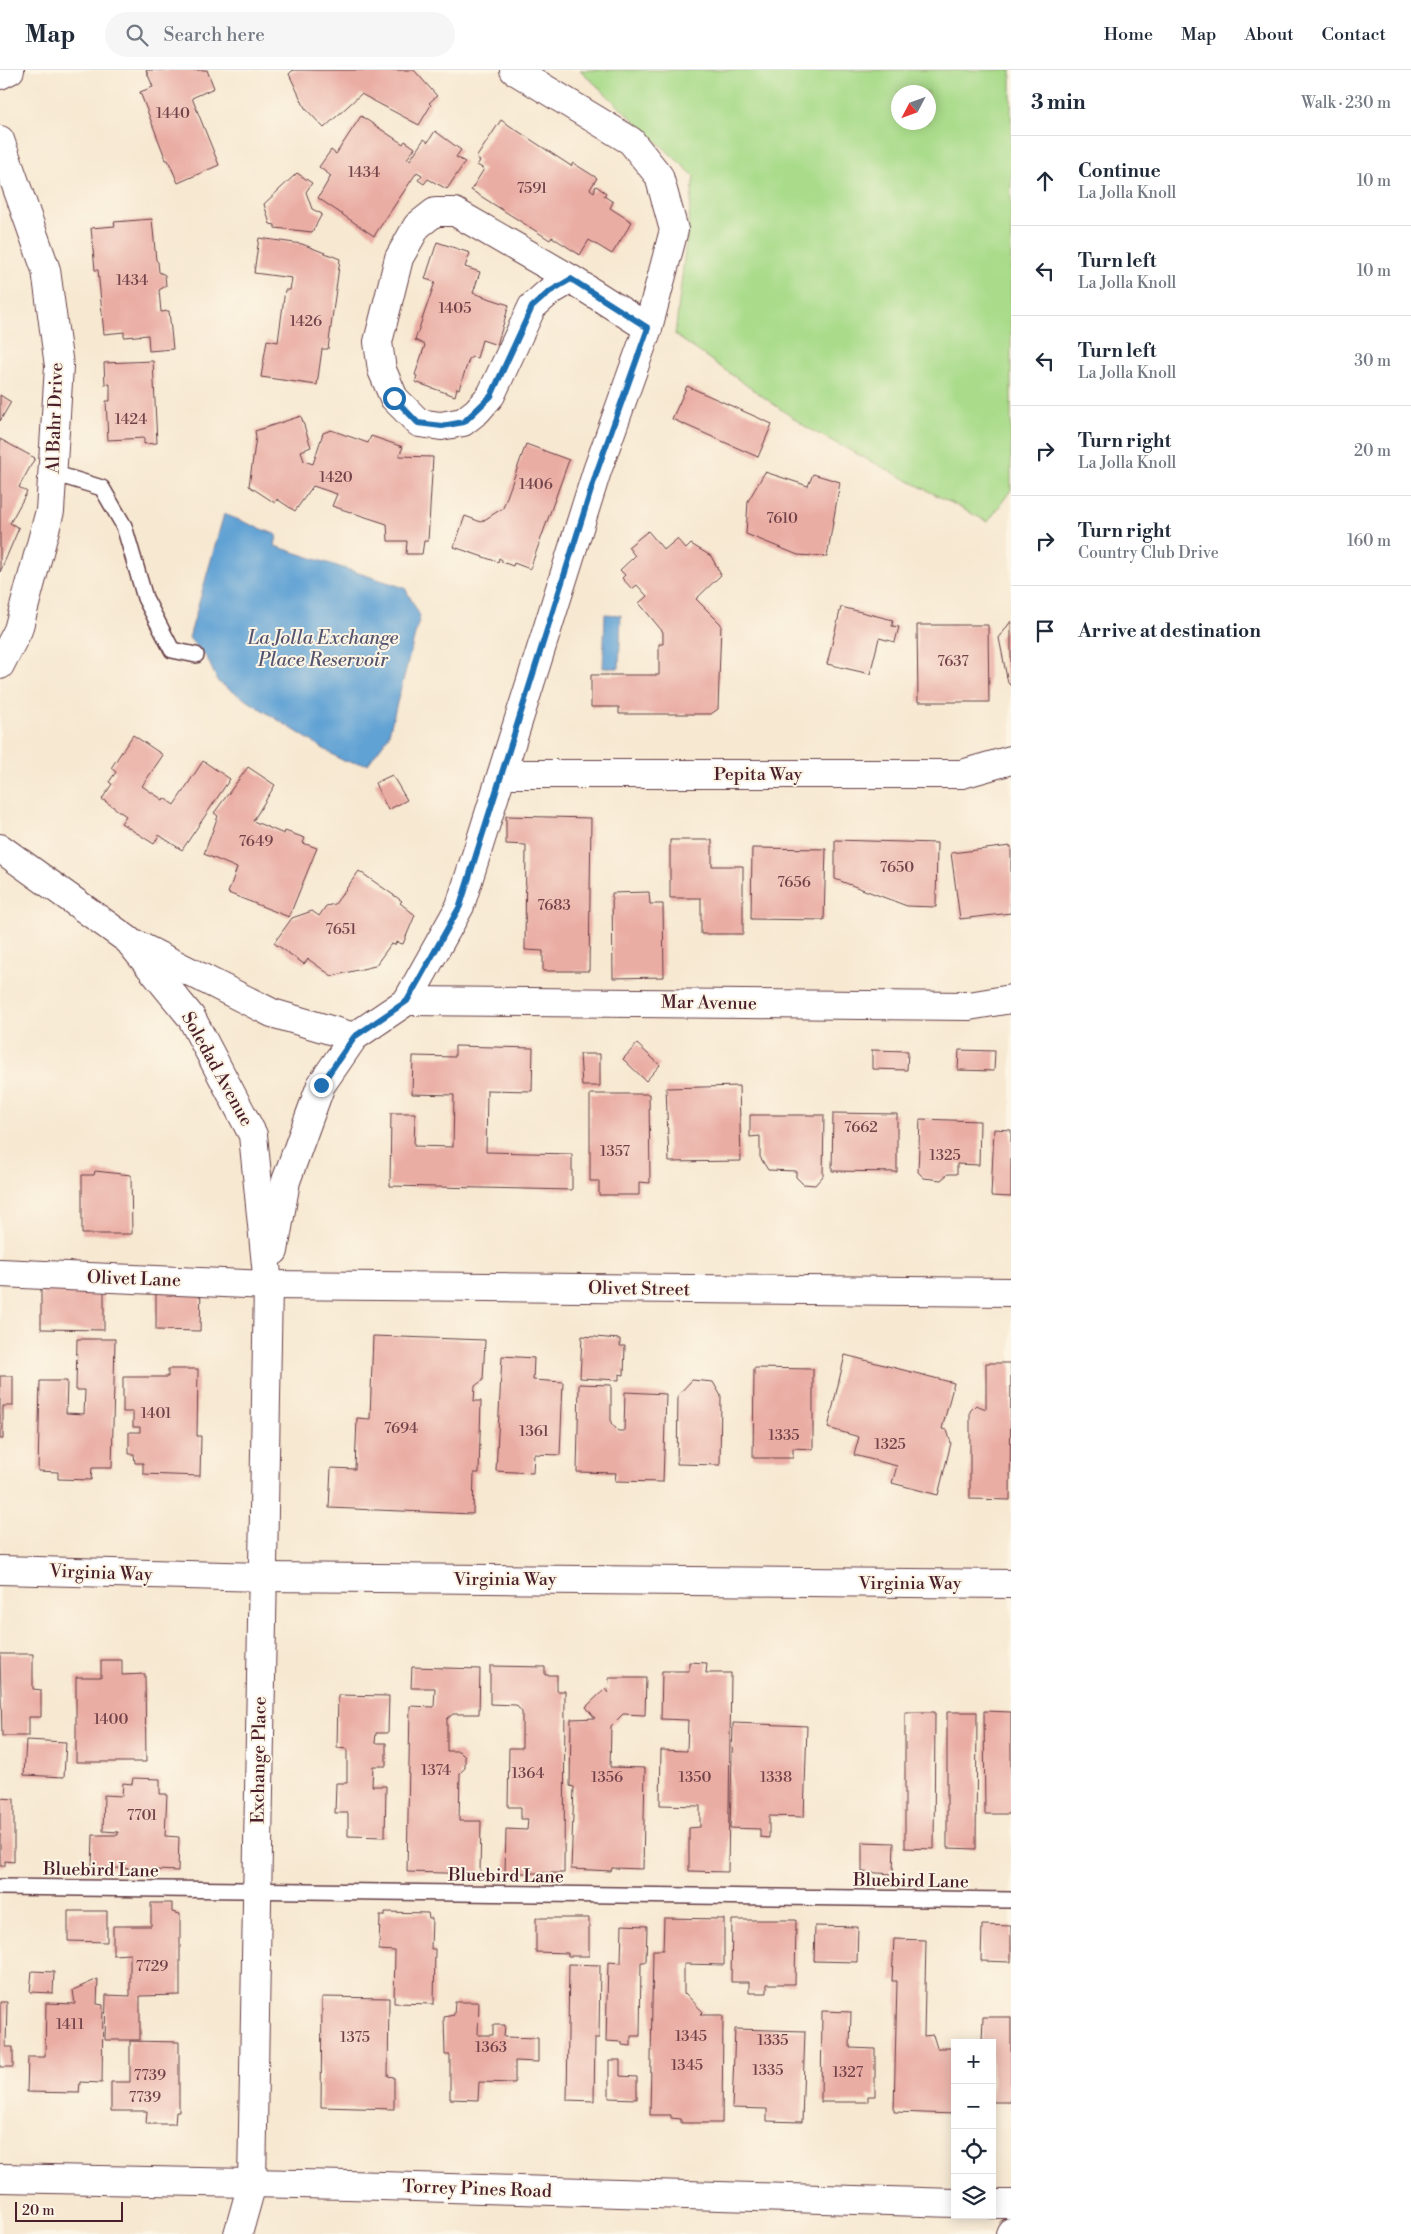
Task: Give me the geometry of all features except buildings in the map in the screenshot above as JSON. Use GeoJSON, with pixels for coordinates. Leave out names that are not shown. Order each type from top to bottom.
{"type":"FeatureCollection","features":[{"type":"Feature","properties":{"kind":"street"},"geometry":{"type":"LineString","coordinates":[[0,75],[10,70]]}},
{"type":"Feature","properties":{"kind":"street"},"geometry":{"type":"LineString","coordinates":[[268,1285],[286,1181],[321,1085],[354,1037],[407,1001],[460,906],[597,471],[648,328],[674,230],[659,176],[630,141],[514,70]]}},
{"type":"Feature","properties":{"kind":"street","name":"Al Bahr Drive"},"geometry":{"type":"LineString","coordinates":[[0,140],[46,270],[59,366],[50,511],[18,630],[0,665]]}},
{"type":"Feature","properties":{"kind":"street"},"geometry":{"type":"LineString","coordinates":[[571,279],[549,292],[532,307],[491,396],[464,422],[442,426],[418,423],[394,398],[382,370],[378,342],[398,258],[417,226],[435,212],[455,212],[571,279],[648,328]]}},
{"type":"Feature","properties":{"kind":"street","name":"Pepita Way"},"geometry":{"type":"LineString","coordinates":[[503,774],[962,774],[1011,760]]}},
{"type":"Feature","properties":{"kind":"street","name":"Soledad Avenue"},"geometry":{"type":"LineString","coordinates":[[0,848],[128,940],[191,1017],[254,1134],[268,1285]]}},
{"type":"Feature","properties":{"kind":"street"},"geometry":{"type":"LineString","coordinates":[[0,863],[35,874]]}},
{"type":"Feature","properties":{"kind":"street"},"geometry":{"type":"LineString","coordinates":[[128,940],[272,1013],[354,1037]]}},
{"type":"Feature","properties":{"kind":"street","name":"Mar Avenue"},"geometry":{"type":"LineString","coordinates":[[407,1001],[969,1006],[1011,999]]}},
{"type":"Feature","properties":{"kind":"street","name":"Olivet Lane"},"geometry":{"type":"LineString","coordinates":[[0,1273],[268,1285]]}},
{"type":"Feature","properties":{"kind":"street","name":"Olivet Street"},"geometry":{"type":"LineString","coordinates":[[268,1285],[1011,1292]]}},
{"type":"Feature","properties":{"kind":"street","name":"Exchange Place"},"geometry":{"type":"LineString","coordinates":[[238,2234],[252,2184],[268,1285]]}},
{"type":"Feature","properties":{"kind":"street","name":"Virginia Way"},"geometry":{"type":"LineString","coordinates":[[0,1570],[264,1577],[1011,1584]]}},
{"type":"Feature","properties":{"kind":"street","name":"Torrey Pines Road"},"geometry":{"type":"LineString","coordinates":[[0,2178],[951,2203]]}},
{"type":"Feature","properties":{"kind":"street"},"geometry":{"type":"LineString","coordinates":[[996,2204],[1011,2204]]}},
{"type":"Feature","properties":{"kind":"lane"},"geometry":{"type":"LineString","coordinates":[[53,474],[102,488],[124,526],[145,598],[172,650],[196,655]]}},
{"type":"Feature","properties":{"kind":"lane","name":"Bluebird Lane"},"geometry":{"type":"LineString","coordinates":[[0,1887],[256,1892],[1011,1900]]}},
{"type":"Feature","properties":{"kind":"green space"},"geometry":{"type":"Polygon","coordinates":[[[580,70],[1011,70],[1011,490],[988,522],[809,429],[675,335],[694,176],[580,70]]]}},
{"type":"Feature","properties":{"kind":"water","name":"La Jolla Exchange Place Reservoir"},"geometry":{"type":"Polygon","coordinates":[[[224,514],[277,535],[275,546],[405,588],[420,616],[388,737],[368,764],[343,761],[218,682],[207,658],[189,638],[224,514]]]}},
{"type":"Feature","properties":{"kind":"water"},"geometry":{"type":"Polygon","coordinates":[[[605,614],[621,615],[619,668],[603,668],[605,614]]]}},
{"type":"Feature","properties":{"kind":"route"},"geometry":{"type":"LineString","coordinates":[[321,1085],[354,1037],[407,1001],[460,906],[495,800],[597,471],[648,328],[571,279],[549,292],[532,307],[491,396],[464,422],[442,426],[418,423],[394,398]]}}]}
